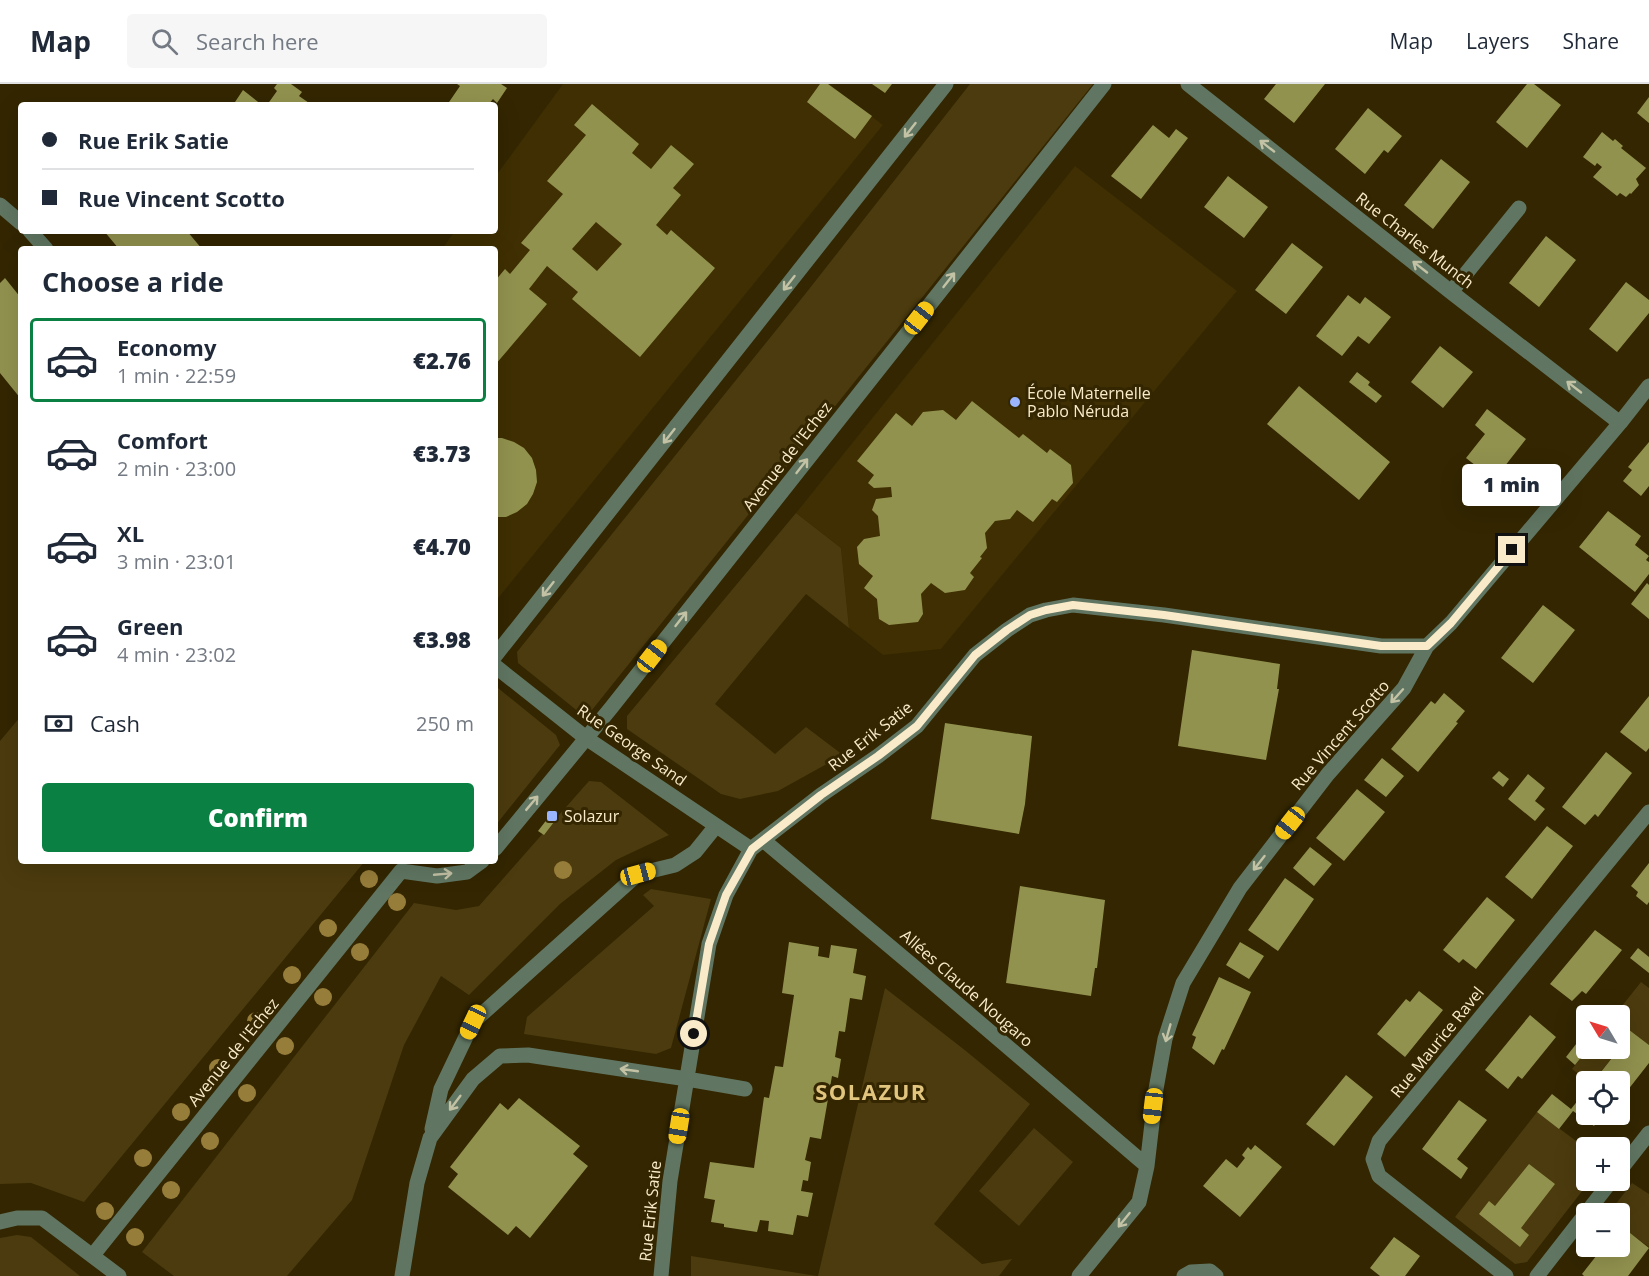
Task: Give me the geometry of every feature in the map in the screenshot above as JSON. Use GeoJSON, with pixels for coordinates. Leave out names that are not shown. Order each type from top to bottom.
{"type":"FeatureCollection","features":[{"type":"Feature","properties":{"kind":"street"},"geometry":{"type":"LineString","coordinates":[[498,652],[946,84]]}},
{"type":"Feature","properties":{"kind":"street","name":"Avenue de l'Echez"},"geometry":{"type":"LineString","coordinates":[[498,845],[586,738],[1104,84]]}},
{"type":"Feature","properties":{"kind":"street","name":"Rue Charles Munch"},"geometry":{"type":"LineString","coordinates":[[1188,84],[1620,423]]}},
{"type":"Feature","properties":{"kind":"street"},"geometry":{"type":"LineString","coordinates":[[0,204],[18,220]]}},
{"type":"Feature","properties":{"kind":"street"},"geometry":{"type":"LineString","coordinates":[[1451,292],[1519,208]]}},
{"type":"Feature","properties":{"kind":"street"},"geometry":{"type":"LineString","coordinates":[[33,234],[43,246]]}},
{"type":"Feature","properties":{"kind":"street","name":"Rue Vincent Scotto"},"geometry":{"type":"LineString","coordinates":[[1079,1276],[1139,1202],[1147,1166],[1156,1089],[1166,1039],[1183,983],[1240,888],[1328,774],[1404,688],[1427,646],[1451,623],[1649,386]]}},
{"type":"Feature","properties":{"kind":"street","name":"Rue Erik Satie"},"geometry":{"type":"LineString","coordinates":[[661,1276],[670,1181],[709,944],[726,895],[757,844],[917,726],[975,655],[1030,615],[1073,605],[1164,615],[1381,646],[1427,646]]}},
{"type":"Feature","properties":{"kind":"street","name":"Rue George Sand"},"geometry":{"type":"LineString","coordinates":[[498,668],[586,738],[716,826],[757,844]]}},
{"type":"Feature","properties":{"kind":"street","name":"Rue Maurice Ravel"},"geometry":{"type":"LineString","coordinates":[[1506,1276],[1379,1176],[1373,1159],[1379,1141],[1649,812]]}},
{"type":"Feature","properties":{"kind":"street"},"geometry":{"type":"LineString","coordinates":[[402,1276],[417,1183],[441,1089],[473,1022],[638,874],[675,865],[695,852],[716,826]]}},
{"type":"Feature","properties":{"kind":"street","name":"Allées Claude Nougaro"},"geometry":{"type":"LineString","coordinates":[[757,844],[906,959],[1147,1166]]}},
{"type":"Feature","properties":{"kind":"street","name":"Avenue de l'Echez"},"geometry":{"type":"LineString","coordinates":[[93,1255],[111,1235],[398,866],[437,876],[467,872],[478,864]]}},
{"type":"Feature","properties":{"kind":"street"},"geometry":{"type":"LineString","coordinates":[[430,1138],[474,1078],[500,1056],[528,1055],[687,1078],[745,1089]]}},
{"type":"Feature","properties":{"kind":"street"},"geometry":{"type":"LineString","coordinates":[[1630,1157],[1649,1133]]}},
{"type":"Feature","properties":{"kind":"street"},"geometry":{"type":"LineString","coordinates":[[1537,1276],[1603,1191]]}},
{"type":"Feature","properties":{"kind":"street"},"geometry":{"type":"LineString","coordinates":[[0,1222],[17,1218],[42,1218],[119,1276]]}},
{"type":"Feature","properties":{"kind":"street"},"geometry":{"type":"LineString","coordinates":[[1184,1276],[1191,1272],[1210,1271],[1216,1276]]}},
{"type":"Feature","properties":{"kind":"shaded area"},"geometry":{"type":"Polygon","coordinates":[[[563,84],[829,84],[883,125],[498,598],[498,246],[444,246],[453,234],[498,234],[498,173],[563,84]]]}},
{"type":"Feature","properties":{"kind":"shaded area"},"geometry":{"type":"Polygon","coordinates":[[[970,84],[1093,84],[592,710],[580,713],[518,663],[517,652],[806,293],[970,84]]]}},
{"type":"Feature","properties":{"kind":"shaded area","name":"École Maternelle Pablo Néruda"},"geometry":{"type":"Polygon","coordinates":[[[1075,166],[1237,291],[941,649],[883,655],[849,628],[841,548],[796,513],[1075,166]]]}},
{"type":"Feature","properties":{"kind":"shaded area"},"geometry":{"type":"Polygon","coordinates":[[[796,513],[841,548],[849,628],[806,594],[715,704],[775,754],[806,727],[843,755],[778,791],[740,799],[721,794],[627,729],[627,716],[796,513]]]}},
{"type":"Feature","properties":{"kind":"shaded area"},"geometry":{"type":"Polygon","coordinates":[[[498,688],[556,735],[560,745],[498,822],[498,688]]]}},
{"type":"Feature","properties":{"kind":"shaded area"},"geometry":{"type":"Polygon","coordinates":[[[18,720],[18,864],[363,864],[84,1202],[31,1183],[0,1184],[0,741],[18,720]]]}},
{"type":"Feature","properties":{"kind":"shaded area"},"geometry":{"type":"Polygon","coordinates":[[[589,781],[601,782],[669,835],[616,860],[560,904],[469,995],[441,976],[404,1045],[352,1200],[287,1276],[174,1276],[142,1252],[414,903],[456,910],[479,906],[589,781]]]}},
{"type":"Feature","properties":{"kind":"shaded area"},"geometry":{"type":"Polygon","coordinates":[[[651,889],[711,899],[671,1048],[656,1054],[524,1034],[527,1017],[654,906],[643,895],[651,889]]]}},
{"type":"Feature","properties":{"kind":"shaded area"},"geometry":{"type":"Polygon","coordinates":[[[1641,982],[1649,988],[1649,1045],[1630,1031],[1630,1005],[1623,1005],[1641,982]]]}},
{"type":"Feature","properties":{"kind":"shaded area"},"geometry":{"type":"Polygon","coordinates":[[[885,988],[1030,1104],[934,1224],[982,1264],[1012,1259],[999,1276],[818,1276],[885,988]]]}},
{"type":"Feature","properties":{"kind":"shaded area"},"geometry":{"type":"Polygon","coordinates":[[[1580,1059],[1611,1059],[1601,1071],[1576,1072],[1572,1069],[1580,1059]]]}},
{"type":"Feature","properties":{"kind":"shaded area"},"geometry":{"type":"Polygon","coordinates":[[[1537,1112],[1576,1141],[1576,1191],[1582,1191],[1527,1262],[1515,1264],[1455,1217],[1537,1112]]]}},
{"type":"Feature","properties":{"kind":"shaded area"},"geometry":{"type":"Polygon","coordinates":[[[1034,1128],[1073,1162],[1019,1226],[979,1191],[1034,1128]]]}},
{"type":"Feature","properties":{"kind":"shaded area"},"geometry":{"type":"Polygon","coordinates":[[[1632,1183],[1649,1194],[1649,1247],[1630,1233],[1630,1203],[1617,1203],[1626,1191],[1630,1191],[1632,1183]]]}},
{"type":"Feature","properties":{"kind":"shaded area"},"geometry":{"type":"Polygon","coordinates":[[[17,1235],[31,1237],[80,1276],[0,1276],[0,1238],[17,1235]]]}},
{"type":"Feature","properties":{"kind":"shaded area"},"geometry":{"type":"Polygon","coordinates":[[[691,1256],[817,1276],[691,1276],[691,1256]]]}},
{"type":"Feature","properties":{"kind":"building"},"geometry":{"type":"Polygon","coordinates":[[[277,84],[291,84],[302,92],[299,96],[308,102],[269,102],[277,91],[274,88],[277,84]]]}},
{"type":"Feature","properties":{"kind":"building"},"geometry":{"type":"Polygon","coordinates":[[[457,84],[501,84],[507,88],[498,102],[493,99],[490,102],[449,102],[460,86],[457,84]]]}},
{"type":"Feature","properties":{"kind":"building"},"geometry":{"type":"Polygon","coordinates":[[[820,84],[828,84],[872,116],[855,139],[807,102],[820,84]]]}},
{"type":"Feature","properties":{"kind":"building"},"geometry":{"type":"Polygon","coordinates":[[[872,84],[892,84],[885,93],[872,84]]]}},
{"type":"Feature","properties":{"kind":"building"},"geometry":{"type":"Polygon","coordinates":[[[1276,84],[1325,84],[1294,123],[1264,99],[1276,84]]]}},
{"type":"Feature","properties":{"kind":"building"},"geometry":{"type":"Polygon","coordinates":[[[1527,84],[1534,84],[1561,105],[1527,148],[1496,122],[1527,84]]]}},
{"type":"Feature","properties":{"kind":"building"},"geometry":{"type":"Polygon","coordinates":[[[243,90],[258,102],[235,102],[243,90]]]}},
{"type":"Feature","properties":{"kind":"building"},"geometry":{"type":"Polygon","coordinates":[[[1649,97],[1649,123],[1637,113],[1649,97]]]}},
{"type":"Feature","properties":{"kind":"building"},"geometry":{"type":"Polygon","coordinates":[[[592,104],[639,144],[632,153],[651,169],[671,145],[694,164],[673,188],[681,195],[656,225],[667,235],[671,230],[715,268],[640,357],[572,299],[578,292],[547,266],[529,289],[547,304],[498,361],[498,277],[505,269],[510,274],[530,250],[521,243],[563,194],[547,181],[586,135],[574,125],[592,104]],[[596,222],[572,249],[597,271],[622,244],[596,222]]]}},
{"type":"Feature","properties":{"kind":"building"},"geometry":{"type":"Polygon","coordinates":[[[1368,108],[1402,136],[1388,153],[1384,150],[1365,174],[1335,149],[1368,108]]]}},
{"type":"Feature","properties":{"kind":"building"},"geometry":{"type":"Polygon","coordinates":[[[1153,125],[1169,138],[1176,129],[1188,138],[1141,199],[1111,176],[1153,125]]]}},
{"type":"Feature","properties":{"kind":"building"},"geometry":{"type":"Polygon","coordinates":[[[1602,132],[1613,141],[1615,139],[1623,146],[1621,148],[1646,168],[1636,179],[1639,185],[1626,197],[1620,193],[1617,196],[1593,177],[1602,167],[1597,163],[1595,166],[1583,157],[1602,132]]]}},
{"type":"Feature","properties":{"kind":"building"},"geometry":{"type":"Polygon","coordinates":[[[1441,159],[1470,182],[1433,229],[1404,205],[1441,159]]]}},
{"type":"Feature","properties":{"kind":"building"},"geometry":{"type":"Polygon","coordinates":[[[1228,176],[1268,207],[1244,238],[1204,207],[1228,176]]]}},
{"type":"Feature","properties":{"kind":"building"},"geometry":{"type":"Polygon","coordinates":[[[106,234],[190,234],[200,246],[116,246],[106,234]]]}},
{"type":"Feature","properties":{"kind":"building"},"geometry":{"type":"Polygon","coordinates":[[[1546,236],[1576,260],[1539,307],[1509,283],[1546,236]]]}},
{"type":"Feature","properties":{"kind":"building"},"geometry":{"type":"Polygon","coordinates":[[[1292,243],[1323,267],[1286,314],[1255,290],[1292,243]]]}},
{"type":"Feature","properties":{"kind":"building"},"geometry":{"type":"Polygon","coordinates":[[[5,278],[18,294],[18,395],[0,373],[0,283],[5,278]]]}},
{"type":"Feature","properties":{"kind":"building"},"geometry":{"type":"Polygon","coordinates":[[[1626,282],[1649,300],[1649,313],[1617,352],[1589,329],[1626,282]]]}},
{"type":"Feature","properties":{"kind":"building"},"geometry":{"type":"Polygon","coordinates":[[[1348,295],[1360,304],[1365,297],[1391,317],[1369,344],[1358,336],[1342,356],[1316,336],[1348,295]]]}},
{"type":"Feature","properties":{"kind":"building"},"geometry":{"type":"Polygon","coordinates":[[[1440,346],[1473,372],[1443,408],[1411,382],[1440,346]]]}},
{"type":"Feature","properties":{"kind":"building"},"geometry":{"type":"Polygon","coordinates":[[[1357,372],[1382,396],[1376,403],[1349,382],[1357,372]]]}},
{"type":"Feature","properties":{"kind":"building"},"geometry":{"type":"Polygon","coordinates":[[[1299,386],[1390,462],[1359,500],[1267,424],[1299,386]]]}},
{"type":"Feature","properties":{"kind":"building"},"geometry":{"type":"Polygon","coordinates":[[[972,401],[1019,438],[1023,434],[1047,453],[1050,449],[1071,465],[1073,483],[1057,502],[1052,499],[1033,522],[1017,510],[1010,519],[995,521],[985,533],[987,548],[970,573],[974,577],[965,590],[945,593],[931,583],[921,594],[923,614],[918,622],[889,625],[879,619],[877,599],[864,588],[873,576],[859,564],[857,547],[864,539],[880,536],[878,516],[872,510],[876,499],[892,497],[891,487],[874,488],[868,483],[874,475],[857,461],[896,413],[912,426],[923,412],[943,410],[956,420],[972,401]]]}},
{"type":"Feature","properties":{"kind":"building"},"geometry":{"type":"Polygon","coordinates":[[[1487,409],[1526,439],[1494,480],[1466,458],[1485,434],[1475,425],[1487,409]]]}},
{"type":"Feature","properties":{"kind":"building"},"geometry":{"type":"Polygon","coordinates":[[[498,438],[514,442],[524,448],[532,458],[536,470],[537,482],[527,504],[506,517],[498,517],[498,438]]]}},
{"type":"Feature","properties":{"kind":"building"},"geometry":{"type":"Polygon","coordinates":[[[1649,442],[1649,486],[1641,496],[1623,481],[1632,470],[1628,467],[1649,442]]]}},
{"type":"Feature","properties":{"kind":"building"},"geometry":{"type":"Polygon","coordinates":[[[1608,511],[1641,536],[1635,545],[1649,556],[1646,560],[1649,562],[1649,574],[1635,592],[1579,547],[1608,511]]]}},
{"type":"Feature","properties":{"kind":"building"},"geometry":{"type":"Polygon","coordinates":[[[1647,583],[1649,585],[1649,619],[1631,604],[1647,583]]]}},
{"type":"Feature","properties":{"kind":"building"},"geometry":{"type":"Polygon","coordinates":[[[1543,605],[1575,630],[1533,683],[1501,658],[1543,605]]]}},
{"type":"Feature","properties":{"kind":"building"},"geometry":{"type":"Polygon","coordinates":[[[1192,650],[1280,664],[1277,689],[1279,689],[1266,760],[1178,746],[1192,650]]]}},
{"type":"Feature","properties":{"kind":"building"},"geometry":{"type":"Polygon","coordinates":[[[1444,693],[1465,711],[1418,772],[1391,749],[1431,701],[1435,704],[1444,693]]]}},
{"type":"Feature","properties":{"kind":"building"},"geometry":{"type":"Polygon","coordinates":[[[1649,696],[1649,748],[1646,752],[1620,732],[1649,696]]]}},
{"type":"Feature","properties":{"kind":"building"},"geometry":{"type":"Polygon","coordinates":[[[945,723],[1032,736],[1025,804],[1019,834],[931,819],[945,723]]]}},
{"type":"Feature","properties":{"kind":"building"},"geometry":{"type":"Polygon","coordinates":[[[1606,752],[1632,773],[1598,817],[1595,814],[1585,825],[1562,807],[1606,752]]]}},
{"type":"Feature","properties":{"kind":"building"},"geometry":{"type":"Polygon","coordinates":[[[1382,758],[1404,776],[1386,797],[1364,780],[1382,758]]]}},
{"type":"Feature","properties":{"kind":"building"},"geometry":{"type":"Polygon","coordinates":[[[1499,771],[1509,779],[1503,787],[1492,778],[1499,771]]]}},
{"type":"Feature","properties":{"kind":"building"},"geometry":{"type":"Polygon","coordinates":[[[1528,774],[1545,788],[1535,801],[1545,809],[1535,821],[1508,799],[1528,774]]]}},
{"type":"Feature","properties":{"kind":"building"},"geometry":{"type":"Polygon","coordinates":[[[1357,789],[1385,812],[1344,861],[1316,838],[1357,789]]]}},
{"type":"Feature","properties":{"kind":"building"},"geometry":{"type":"Polygon","coordinates":[[[548,818],[554,822],[544,835],[538,831],[548,818]]]}},
{"type":"Feature","properties":{"kind":"building"},"geometry":{"type":"Polygon","coordinates":[[[1547,826],[1573,846],[1532,899],[1505,877],[1547,826]]]}},
{"type":"Feature","properties":{"kind":"building"},"geometry":{"type":"Polygon","coordinates":[[[1310,847],[1332,864],[1314,886],[1293,868],[1310,847]]]}},
{"type":"Feature","properties":{"kind":"building"},"geometry":{"type":"Polygon","coordinates":[[[1649,863],[1649,902],[1647,905],[1636,896],[1638,892],[1631,886],[1649,863]]]}},
{"type":"Feature","properties":{"kind":"building"},"geometry":{"type":"Polygon","coordinates":[[[1285,878],[1314,899],[1278,951],[1248,930],[1285,878]]]}},
{"type":"Feature","properties":{"kind":"building"},"geometry":{"type":"Polygon","coordinates":[[[1020,886],[1105,900],[1097,968],[1095,968],[1091,996],[1006,983],[1020,886]]]}},
{"type":"Feature","properties":{"kind":"building"},"geometry":{"type":"Polygon","coordinates":[[[1487,897],[1515,920],[1476,969],[1463,959],[1459,963],[1443,950],[1487,897]]]}},
{"type":"Feature","properties":{"kind":"building"},"geometry":{"type":"Polygon","coordinates":[[[1595,930],[1622,950],[1586,994],[1582,991],[1572,1001],[1550,984],[1595,930]]]}},
{"type":"Feature","properties":{"kind":"building"},"geometry":{"type":"Polygon","coordinates":[[[789,942],[819,947],[818,956],[829,958],[831,945],[857,949],[853,973],[866,976],[862,1000],[850,998],[845,1032],[839,1031],[835,1057],[841,1059],[838,1078],[832,1076],[821,1139],[810,1137],[805,1160],[811,1162],[808,1181],[803,1180],[801,1191],[813,1193],[808,1217],[797,1215],[793,1235],[768,1231],[769,1221],[760,1220],[757,1232],[724,1227],[724,1224],[711,1222],[715,1200],[704,1198],[710,1162],[754,1168],[764,1097],[769,1098],[775,1066],[783,1067],[794,995],[782,993],[789,942]]]}},
{"type":"Feature","properties":{"kind":"building"},"geometry":{"type":"Polygon","coordinates":[[[1240,942],[1264,956],[1249,979],[1226,965],[1240,942]]]}},
{"type":"Feature","properties":{"kind":"building"},"geometry":{"type":"Polygon","coordinates":[[[1638,948],[1649,957],[1649,973],[1630,958],[1638,948]]]}},
{"type":"Feature","properties":{"kind":"building"},"geometry":{"type":"Polygon","coordinates":[[[1219,977],[1251,992],[1224,1050],[1222,1049],[1214,1065],[1192,1048],[1196,1037],[1192,1035],[1219,977]]]}},
{"type":"Feature","properties":{"kind":"building"},"geometry":{"type":"Polygon","coordinates":[[[1419,991],[1443,1010],[1405,1057],[1377,1034],[1406,999],[1410,1002],[1419,991]]]}},
{"type":"Feature","properties":{"kind":"building"},"geometry":{"type":"Polygon","coordinates":[[[1530,1015],[1556,1037],[1522,1079],[1518,1076],[1508,1089],[1485,1070],[1530,1015]]]}},
{"type":"Feature","properties":{"kind":"building"},"geometry":{"type":"Polygon","coordinates":[[[1630,1031],[1649,1045],[1649,1063],[1630,1087],[1630,1071],[1602,1071],[1611,1059],[1630,1059],[1630,1031]]]}},
{"type":"Feature","properties":{"kind":"building"},"geometry":{"type":"Polygon","coordinates":[[[1576,1044],[1576,1059],[1580,1059],[1575,1065],[1566,1057],[1576,1044]]]}},
{"type":"Feature","properties":{"kind":"building"},"geometry":{"type":"Polygon","coordinates":[[[1346,1075],[1373,1097],[1334,1146],[1306,1124],[1346,1075]]]}},
{"type":"Feature","properties":{"kind":"building"},"geometry":{"type":"Polygon","coordinates":[[[1552,1094],[1571,1109],[1576,1103],[1576,1113],[1573,1111],[1559,1129],[1537,1112],[1552,1094]]]}},
{"type":"Feature","properties":{"kind":"building"},"geometry":{"type":"Polygon","coordinates":[[[519,1098],[580,1146],[573,1154],[588,1166],[530,1238],[516,1226],[508,1235],[448,1187],[458,1174],[450,1167],[500,1103],[508,1110],[519,1098]]]}},
{"type":"Feature","properties":{"kind":"building"},"geometry":{"type":"Polygon","coordinates":[[[1459,1100],[1487,1120],[1457,1159],[1468,1168],[1461,1179],[1422,1149],[1459,1100]]]}},
{"type":"Feature","properties":{"kind":"building"},"geometry":{"type":"Polygon","coordinates":[[[1255,1145],[1282,1167],[1240,1217],[1203,1186],[1226,1159],[1237,1168],[1245,1158],[1242,1155],[1248,1147],[1251,1150],[1255,1145]]]}},
{"type":"Feature","properties":{"kind":"building"},"geometry":{"type":"Polygon","coordinates":[[[1529,1164],[1555,1184],[1521,1228],[1529,1235],[1520,1247],[1479,1214],[1489,1201],[1495,1206],[1529,1164]]]}},
{"type":"Feature","properties":{"kind":"building"},"geometry":{"type":"Polygon","coordinates":[[[1630,1233],[1649,1248],[1628,1276],[1584,1276],[1582,1274],[1595,1257],[1630,1257],[1630,1233]]]}},
{"type":"Feature","properties":{"kind":"building"},"geometry":{"type":"Polygon","coordinates":[[[1394,1237],[1420,1256],[1405,1276],[1380,1276],[1370,1268],[1394,1237]]]}},
{"type":"Feature","properties":{"kind":"place","name":"École Maternelle Pablo Néruda"},"geometry":{"type":"Point","coordinates":[1015,402]}},
{"type":"Feature","properties":{"kind":"place","name":"Solazur"},"geometry":{"type":"Point","coordinates":[552,816]}},
{"type":"Feature","properties":{"kind":"district","name":"SOLAZUR"},"geometry":{"type":"Point","coordinates":[871,1091]}},
{"type":"Feature","properties":{"kind":"route"},"geometry":{"type":"LineString","coordinates":[[694,1034],[709,944],[726,895],[752,849],[821,795],[917,726],[975,655],[1030,615],[1073,605],[1164,615],[1381,646],[1427,646],[1451,623],[1512,550]]}}]}
